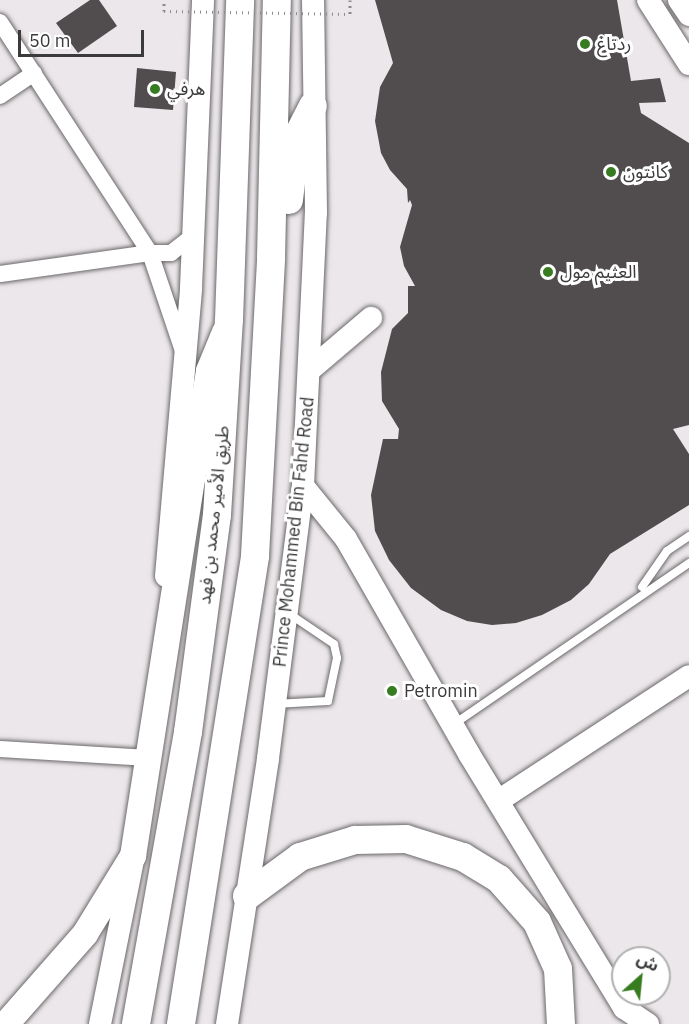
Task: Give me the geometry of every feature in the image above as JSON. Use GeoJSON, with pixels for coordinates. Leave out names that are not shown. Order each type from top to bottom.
{"type":"FeatureCollection","features":[{"type":"Feature","properties":{"kind":"highway","name":"طريق الأمير محمد بن فهد"},"geometry":{"type":"LineString","coordinates":[[136,1024],[188,732],[217,515],[229,320],[240,0]]}},
{"type":"Feature","properties":{"kind":"highway"},"geometry":{"type":"LineString","coordinates":[[181,1024],[191,973],[255,556],[271,258],[277,0]]}},
{"type":"Feature","properties":{"kind":"highway"},"geometry":{"type":"LineString","coordinates":[[271,258],[288,215],[297,140],[313,106]]}},
{"type":"Feature","properties":{"kind":"highway"},"geometry":{"type":"LineString","coordinates":[[247,896],[300,857],[355,840],[406,839],[463,857],[499,879],[537,922],[558,969],[561,1024]]}},
{"type":"Feature","properties":{"kind":"main road"},"geometry":{"type":"LineString","coordinates":[[149,758],[186,357],[203,0]]}},
{"type":"Feature","properties":{"kind":"main road","name":"Prince Mohammed Bin Fahd Road"},"geometry":{"type":"LineString","coordinates":[[227,1024],[275,704],[303,486],[311,369],[316,213],[313,106],[314,0]]}},
{"type":"Feature","properties":{"kind":"main road"},"geometry":{"type":"LineString","coordinates":[[648,0],[689,64]]}},
{"type":"Feature","properties":{"kind":"main road"},"geometry":{"type":"LineString","coordinates":[[311,369],[371,318]]}},
{"type":"Feature","properties":{"kind":"main road"},"geometry":{"type":"LineString","coordinates":[[100,1024],[134,856],[209,371],[229,320]]}},
{"type":"Feature","properties":{"kind":"main road"},"geometry":{"type":"LineString","coordinates":[[303,486],[346,539],[498,801],[624,1008],[648,1024]]}},
{"type":"Feature","properties":{"kind":"main road"},"geometry":{"type":"LineString","coordinates":[[498,801],[689,676]]}},
{"type":"Feature","properties":{"kind":"main road"},"geometry":{"type":"LineString","coordinates":[[6,1024],[85,934],[134,856]]}},
{"type":"Feature","properties":{"kind":"street"},"geometry":{"type":"LineString","coordinates":[[0,22],[150,253],[186,357]]}},
{"type":"Feature","properties":{"kind":"street"},"geometry":{"type":"LineString","coordinates":[[0,96],[34,73]]}},
{"type":"Feature","properties":{"kind":"street"},"geometry":{"type":"LineString","coordinates":[[0,274],[150,253],[171,253],[193,236]]}},
{"type":"Feature","properties":{"kind":"street"},"geometry":{"type":"LineString","coordinates":[[0,749],[149,758]]}},
{"type":"Feature","properties":{"kind":"lane"},"geometry":{"type":"LineString","coordinates":[[642,587],[667,551],[689,536]]}},
{"type":"Feature","properties":{"kind":"lane"},"geometry":{"type":"LineString","coordinates":[[453,725],[689,563]]}},
{"type":"Feature","properties":{"kind":"lane"},"geometry":{"type":"LineString","coordinates":[[275,704],[328,701],[337,658],[334,644],[286,612]]}},
{"type":"Feature","properties":{"kind":"path"},"geometry":{"type":"LineString","coordinates":[[164,0],[164,11],[350,14],[350,0]]}},
{"type":"Feature","properties":{"kind":"building"},"geometry":{"type":"Polygon","coordinates":[[[90,0],[99,0],[117,26],[78,53],[56,23],[90,0]]]}},
{"type":"Feature","properties":{"kind":"building","name":"العثيم مول"},"geometry":{"type":"Polygon","coordinates":[[[375,0],[617,0],[631,81],[660,78],[666,102],[639,103],[641,113],[689,143],[689,425],[673,429],[689,454],[689,505],[610,554],[589,584],[571,600],[542,615],[516,623],[492,625],[467,621],[441,610],[411,588],[389,560],[375,531],[371,495],[383,439],[398,439],[399,429],[382,401],[381,372],[392,329],[408,313],[408,286],[415,286],[404,266],[400,247],[412,205],[410,200],[408,203],[407,189],[390,170],[381,153],[375,121],[380,87],[393,63],[375,0]]]}},
{"type":"Feature","properties":{"kind":"building","name":"هرفي"},"geometry":{"type":"Polygon","coordinates":[[[137,68],[176,72],[173,110],[134,107],[137,68]]]}},
{"type":"Feature","properties":{"kind":"place","name":"ردتاغ"},"geometry":{"type":"Point","coordinates":[585,44]}},
{"type":"Feature","properties":{"kind":"place","name":"هرفي"},"geometry":{"type":"Point","coordinates":[155,89]}},
{"type":"Feature","properties":{"kind":"place","name":"كانتون"},"geometry":{"type":"Point","coordinates":[611,172]}},
{"type":"Feature","properties":{"kind":"place","name":"العثيم مول"},"geometry":{"type":"Point","coordinates":[548,272]}},
{"type":"Feature","properties":{"kind":"place","name":"Petromin"},"geometry":{"type":"Point","coordinates":[392,691]}}]}
